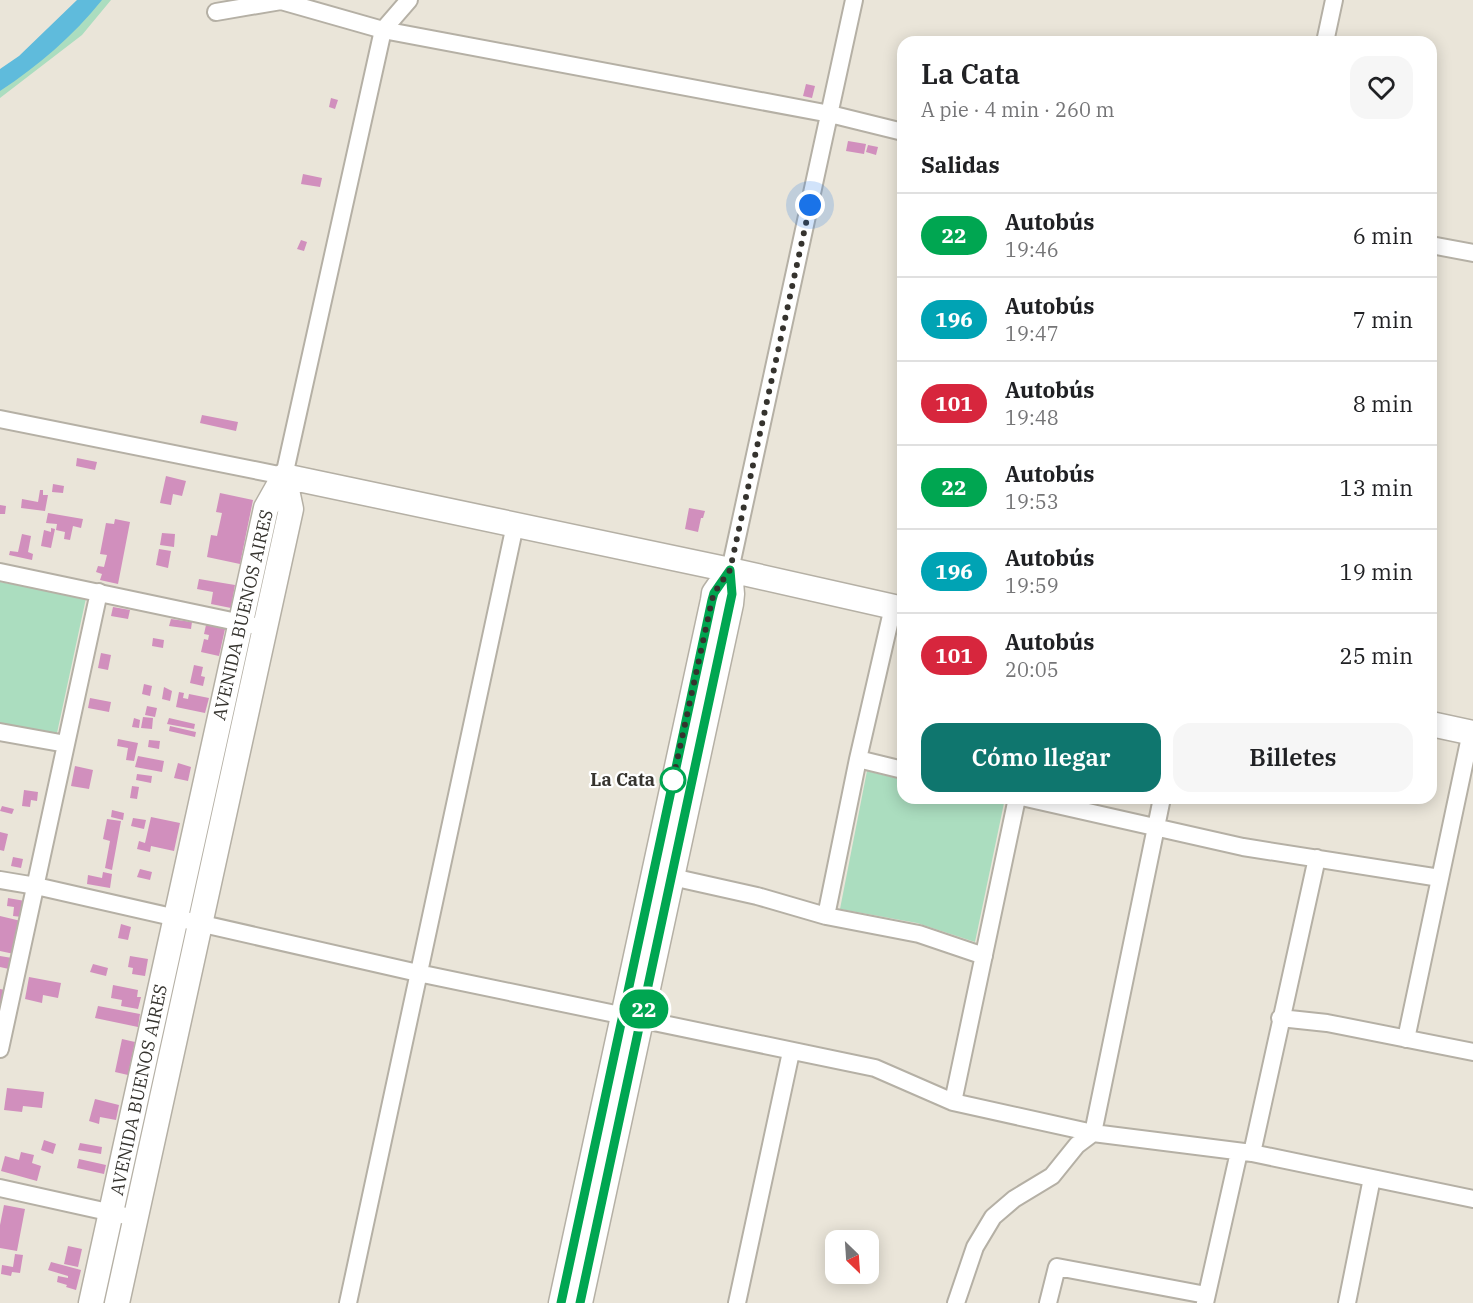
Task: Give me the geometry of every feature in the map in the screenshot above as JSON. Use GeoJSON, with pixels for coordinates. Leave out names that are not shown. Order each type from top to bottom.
{"type":"FeatureCollection","features":[{"type":"Feature","properties":{"kind":"street"},"geometry":{"type":"LineString","coordinates":[[284,476],[383,30],[409,0]]}},
{"type":"Feature","properties":{"kind":"street"},"geometry":{"type":"LineString","coordinates":[[561,1303],[633,1019],[672,877],[732,594],[730,570],[854,0]]}},
{"type":"Feature","properties":{"kind":"street"},"geometry":{"type":"LineString","coordinates":[[1326,36],[1334,0]]}},
{"type":"Feature","properties":{"kind":"street"},"geometry":{"type":"LineString","coordinates":[[216,12],[280,1],[383,30],[830,114],[897,131]]}},
{"type":"Feature","properties":{"kind":"street"},"geometry":{"type":"LineString","coordinates":[[1437,246],[1473,253]]}},
{"type":"Feature","properties":{"kind":"street"},"geometry":{"type":"LineString","coordinates":[[0,419],[284,476],[730,570],[897,608]]}},
{"type":"Feature","properties":{"kind":"street","name":"AVENIDA BUENOS AIRES"},"geometry":{"type":"LineString","coordinates":[[117,1303],[124,1216],[175,918],[266,507],[284,476]]}},
{"type":"Feature","properties":{"kind":"street","name":"AVENIDA BUENOS AIRES"},"geometry":{"type":"LineString","coordinates":[[91,1303],[124,1216],[200,924],[291,509],[284,476]]}},
{"type":"Feature","properties":{"kind":"street"},"geometry":{"type":"LineString","coordinates":[[348,1303],[515,525]]}},
{"type":"Feature","properties":{"kind":"street"},"geometry":{"type":"LineString","coordinates":[[580,1303],[633,1019],[653,873],[712,600],[714,593],[730,570]]}},
{"type":"Feature","properties":{"kind":"street"},"geometry":{"type":"LineString","coordinates":[[0,572],[266,629]]}},
{"type":"Feature","properties":{"kind":"street"},"geometry":{"type":"LineString","coordinates":[[0,1049],[2,1029],[36,886],[99,592]]}},
{"type":"Feature","properties":{"kind":"street"},"geometry":{"type":"LineString","coordinates":[[826,916],[858,759],[897,612]]}},
{"type":"Feature","properties":{"kind":"street"},"geometry":{"type":"LineString","coordinates":[[1406,1039],[1472,732],[1437,725]]}},
{"type":"Feature","properties":{"kind":"street"},"geometry":{"type":"LineString","coordinates":[[0,732],[66,744]]}},
{"type":"Feature","properties":{"kind":"street"},"geometry":{"type":"LineString","coordinates":[[858,759],[897,769]]}},
{"type":"Feature","properties":{"kind":"street"},"geometry":{"type":"LineString","coordinates":[[953,1102],[1016,804]]}},
{"type":"Feature","properties":{"kind":"street"},"geometry":{"type":"LineString","coordinates":[[1053,804],[1243,847],[1440,878]]}},
{"type":"Feature","properties":{"kind":"street"},"geometry":{"type":"LineString","coordinates":[[956,1303],[975,1247],[993,1217],[1014,1199],[1052,1176],[1077,1144],[1092,1133],[1161,804]]}},
{"type":"Feature","properties":{"kind":"street"},"geometry":{"type":"LineString","coordinates":[[1048,1303],[1057,1267],[1205,1299],[1280,1018],[1317,858]]}},
{"type":"Feature","properties":{"kind":"street"},"geometry":{"type":"LineString","coordinates":[[672,877],[757,896],[826,916],[919,934],[984,956]]}},
{"type":"Feature","properties":{"kind":"street"},"geometry":{"type":"LineString","coordinates":[[0,880],[36,886],[418,973],[875,1068],[953,1102],[1092,1133],[1245,1153],[1473,1199]]}},
{"type":"Feature","properties":{"kind":"street"},"geometry":{"type":"LineString","coordinates":[[1280,1018],[1327,1023],[1473,1052]]}},
{"type":"Feature","properties":{"kind":"street"},"geometry":{"type":"LineString","coordinates":[[737,1303],[791,1052]]}},
{"type":"Feature","properties":{"kind":"street"},"geometry":{"type":"LineString","coordinates":[[1347,1303],[1372,1178]]}},
{"type":"Feature","properties":{"kind":"street"},"geometry":{"type":"LineString","coordinates":[[0,1188],[124,1216]]}},
{"type":"Feature","properties":{"kind":"green space"},"geometry":{"type":"Polygon","coordinates":[[[86,0],[111,0],[82,35],[0,98],[0,77],[86,0]]]}},
{"type":"Feature","properties":{"kind":"green space"},"geometry":{"type":"Polygon","coordinates":[[[0,582],[86,598],[57,733],[0,723],[0,582]]]}},
{"type":"Feature","properties":{"kind":"green space"},"geometry":{"type":"Polygon","coordinates":[[[867,771],[897,778],[897,804],[1004,804],[975,942],[917,923],[840,909],[867,771]]]}},
{"type":"Feature","properties":{"kind":"water"},"geometry":{"type":"Polygon","coordinates":[[[77,0],[102,0],[54,50],[0,91],[0,69],[19,56],[77,0]]]}},
{"type":"Feature","properties":{"kind":"building"},"geometry":{"type":"Polygon","coordinates":[[[806,84],[815,86],[812,98],[803,96],[806,84]]]}},
{"type":"Feature","properties":{"kind":"building"},"geometry":{"type":"Polygon","coordinates":[[[331,98],[338,100],[335,109],[329,107],[331,98]]]}},
{"type":"Feature","properties":{"kind":"building"},"geometry":{"type":"Polygon","coordinates":[[[848,141],[866,144],[864,154],[846,151],[848,141]]]}},
{"type":"Feature","properties":{"kind":"building"},"geometry":{"type":"Polygon","coordinates":[[[868,145],[878,147],[876,155],[866,152],[868,145]]]}},
{"type":"Feature","properties":{"kind":"building"},"geometry":{"type":"Polygon","coordinates":[[[303,174],[322,178],[320,187],[301,184],[303,174]]]}},
{"type":"Feature","properties":{"kind":"building"},"geometry":{"type":"Polygon","coordinates":[[[301,240],[307,242],[304,251],[297,249],[301,240]]]}},
{"type":"Feature","properties":{"kind":"building"},"geometry":{"type":"Polygon","coordinates":[[[202,415],[238,422],[236,431],[200,423],[202,415]]]}},
{"type":"Feature","properties":{"kind":"building"},"geometry":{"type":"Polygon","coordinates":[[[77,458],[97,462],[95,470],[76,466],[77,458]]]}},
{"type":"Feature","properties":{"kind":"building"},"geometry":{"type":"Polygon","coordinates":[[[166,476],[186,481],[182,496],[173,494],[171,505],[160,503],[166,476]]]}},
{"type":"Feature","properties":{"kind":"building"},"geometry":{"type":"Polygon","coordinates":[[[53,484],[64,486],[63,493],[52,492],[53,484]]]}},
{"type":"Feature","properties":{"kind":"building"},"geometry":{"type":"Polygon","coordinates":[[[40,490],[43,490],[43,495],[48,495],[45,511],[21,508],[22,499],[38,502],[40,490]]]}},
{"type":"Feature","properties":{"kind":"building"},"geometry":{"type":"Polygon","coordinates":[[[220,493],[253,500],[240,564],[207,557],[211,535],[217,536],[222,513],[216,512],[220,493]]]}},
{"type":"Feature","properties":{"kind":"building"},"geometry":{"type":"Polygon","coordinates":[[[0,505],[6,506],[5,514],[0,514],[0,505]]]}},
{"type":"Feature","properties":{"kind":"building"},"geometry":{"type":"Polygon","coordinates":[[[689,508],[705,511],[698,532],[685,529],[689,508]]]}},
{"type":"Feature","properties":{"kind":"building"},"geometry":{"type":"Polygon","coordinates":[[[48,513],[83,519],[81,528],[73,526],[70,540],[64,539],[65,532],[56,530],[57,524],[46,523],[48,513]]]}},
{"type":"Feature","properties":{"kind":"building"},"geometry":{"type":"Polygon","coordinates":[[[115,519],[130,522],[118,584],[100,580],[102,574],[96,572],[98,566],[104,567],[107,555],[100,554],[106,523],[114,524],[115,519]]]}},
{"type":"Feature","properties":{"kind":"building"},"geometry":{"type":"Polygon","coordinates":[[[51,528],[55,529],[51,548],[41,546],[44,530],[51,532],[51,528]]]}},
{"type":"Feature","properties":{"kind":"building"},"geometry":{"type":"Polygon","coordinates":[[[162,533],[175,534],[174,547],[160,545],[162,533]]]}},
{"type":"Feature","properties":{"kind":"building"},"geometry":{"type":"Polygon","coordinates":[[[22,534],[31,536],[28,552],[33,554],[32,560],[9,555],[10,551],[18,552],[22,534]]]}},
{"type":"Feature","properties":{"kind":"building"},"geometry":{"type":"Polygon","coordinates":[[[159,549],[171,551],[168,568],[156,565],[159,549]]]}},
{"type":"Feature","properties":{"kind":"building"},"geometry":{"type":"Polygon","coordinates":[[[199,579],[235,585],[231,608],[211,604],[213,592],[197,589],[199,579]]]}},
{"type":"Feature","properties":{"kind":"building"},"geometry":{"type":"Polygon","coordinates":[[[113,607],[130,610],[128,619],[111,616],[113,607]]]}},
{"type":"Feature","properties":{"kind":"building"},"geometry":{"type":"Polygon","coordinates":[[[171,619],[192,622],[191,629],[169,626],[171,619]]]}},
{"type":"Feature","properties":{"kind":"building"},"geometry":{"type":"Polygon","coordinates":[[[206,625],[225,629],[219,656],[201,652],[204,639],[208,640],[209,635],[204,634],[206,625]]]}},
{"type":"Feature","properties":{"kind":"building"},"geometry":{"type":"Polygon","coordinates":[[[153,638],[164,640],[163,648],[152,646],[153,638]]]}},
{"type":"Feature","properties":{"kind":"building"},"geometry":{"type":"Polygon","coordinates":[[[101,653],[111,655],[108,670],[98,668],[101,653]]]}},
{"type":"Feature","properties":{"kind":"building"},"geometry":{"type":"Polygon","coordinates":[[[194,665],[203,667],[201,676],[205,677],[203,686],[190,683],[194,665]]]}},
{"type":"Feature","properties":{"kind":"building"},"geometry":{"type":"Polygon","coordinates":[[[144,684],[152,686],[150,696],[142,694],[144,684]]]}},
{"type":"Feature","properties":{"kind":"building"},"geometry":{"type":"Polygon","coordinates":[[[164,687],[172,691],[170,701],[162,699],[164,687]]]}},
{"type":"Feature","properties":{"kind":"building"},"geometry":{"type":"Polygon","coordinates":[[[179,692],[184,693],[183,698],[188,699],[189,694],[209,698],[205,713],[176,707],[179,692]]]}},
{"type":"Feature","properties":{"kind":"building"},"geometry":{"type":"Polygon","coordinates":[[[90,698],[111,702],[109,712],[88,708],[90,698]]]}},
{"type":"Feature","properties":{"kind":"building"},"geometry":{"type":"Polygon","coordinates":[[[147,706],[157,708],[155,717],[145,715],[147,706]]]}},
{"type":"Feature","properties":{"kind":"building"},"geometry":{"type":"Polygon","coordinates":[[[143,717],[153,718],[152,729],[141,728],[143,717]]]}},
{"type":"Feature","properties":{"kind":"building"},"geometry":{"type":"Polygon","coordinates":[[[134,718],[140,720],[139,728],[132,727],[134,718]]]}},
{"type":"Feature","properties":{"kind":"building"},"geometry":{"type":"Polygon","coordinates":[[[169,718],[195,724],[194,729],[167,724],[169,718]]]}},
{"type":"Feature","properties":{"kind":"building"},"geometry":{"type":"Polygon","coordinates":[[[170,726],[196,732],[195,737],[169,731],[170,726]]]}},
{"type":"Feature","properties":{"kind":"building"},"geometry":{"type":"Polygon","coordinates":[[[118,739],[138,743],[134,761],[126,760],[128,748],[117,746],[118,739]]]}},
{"type":"Feature","properties":{"kind":"building"},"geometry":{"type":"Polygon","coordinates":[[[149,740],[160,741],[159,749],[148,747],[149,740]]]}},
{"type":"Feature","properties":{"kind":"building"},"geometry":{"type":"Polygon","coordinates":[[[138,756],[164,761],[162,772],[135,767],[138,756]]]}},
{"type":"Feature","properties":{"kind":"building"},"geometry":{"type":"Polygon","coordinates":[[[178,763],[191,767],[188,781],[174,778],[178,763]]]}},
{"type":"Feature","properties":{"kind":"building"},"geometry":{"type":"Polygon","coordinates":[[[75,766],[93,770],[89,789],[71,786],[75,766]]]}},
{"type":"Feature","properties":{"kind":"building"},"geometry":{"type":"Polygon","coordinates":[[[137,774],[152,776],[151,783],[136,780],[137,774]]]}},
{"type":"Feature","properties":{"kind":"building"},"geometry":{"type":"Polygon","coordinates":[[[132,786],[139,787],[137,799],[130,798],[132,786]]]}},
{"type":"Feature","properties":{"kind":"building"},"geometry":{"type":"Polygon","coordinates":[[[24,790],[38,792],[37,801],[31,800],[30,807],[22,806],[24,790]]]}},
{"type":"Feature","properties":{"kind":"building"},"geometry":{"type":"Polygon","coordinates":[[[2,806],[14,809],[12,814],[0,811],[2,806]]]}},
{"type":"Feature","properties":{"kind":"building"},"geometry":{"type":"Polygon","coordinates":[[[112,810],[124,813],[123,820],[111,817],[112,810]]]}},
{"type":"Feature","properties":{"kind":"building"},"geometry":{"type":"Polygon","coordinates":[[[151,817],[180,823],[174,851],[151,846],[150,852],[137,849],[139,841],[145,843],[151,817]]]}},
{"type":"Feature","properties":{"kind":"building"},"geometry":{"type":"Polygon","coordinates":[[[133,818],[146,820],[144,829],[131,826],[133,818]]]}},
{"type":"Feature","properties":{"kind":"building"},"geometry":{"type":"Polygon","coordinates":[[[107,819],[121,821],[112,870],[105,868],[110,841],[103,839],[107,819]]]}},
{"type":"Feature","properties":{"kind":"building"},"geometry":{"type":"Polygon","coordinates":[[[0,832],[8,834],[4,851],[0,850],[0,832]]]}},
{"type":"Feature","properties":{"kind":"building"},"geometry":{"type":"Polygon","coordinates":[[[13,857],[23,859],[21,868],[11,866],[13,857]]]}},
{"type":"Feature","properties":{"kind":"building"},"geometry":{"type":"Polygon","coordinates":[[[140,869],[152,872],[150,880],[137,877],[140,869]]]}},
{"type":"Feature","properties":{"kind":"building"},"geometry":{"type":"Polygon","coordinates":[[[103,872],[112,874],[110,888],[87,884],[88,875],[102,878],[103,872]]]}},
{"type":"Feature","properties":{"kind":"building"},"geometry":{"type":"Polygon","coordinates":[[[8,898],[25,901],[22,917],[13,916],[14,907],[7,906],[8,898]]]}},
{"type":"Feature","properties":{"kind":"building"},"geometry":{"type":"Polygon","coordinates":[[[0,916],[21,921],[14,954],[0,951],[0,916]]]}},
{"type":"Feature","properties":{"kind":"building"},"geometry":{"type":"Polygon","coordinates":[[[121,924],[131,927],[128,940],[118,938],[121,924]]]}},
{"type":"Feature","properties":{"kind":"building"},"geometry":{"type":"Polygon","coordinates":[[[0,956],[12,958],[9,969],[0,967],[0,956]]]}},
{"type":"Feature","properties":{"kind":"building"},"geometry":{"type":"Polygon","coordinates":[[[130,956],[148,959],[145,976],[132,974],[133,968],[128,967],[130,956]]]}},
{"type":"Feature","properties":{"kind":"building"},"geometry":{"type":"Polygon","coordinates":[[[93,964],[108,968],[106,976],[90,972],[93,964]]]}},
{"type":"Feature","properties":{"kind":"building"},"geometry":{"type":"Polygon","coordinates":[[[29,977],[61,983],[58,998],[43,995],[42,1003],[25,999],[29,977]]]}},
{"type":"Feature","properties":{"kind":"building"},"geometry":{"type":"Polygon","coordinates":[[[113,985],[138,990],[137,997],[141,997],[138,1009],[121,1006],[122,1000],[111,998],[113,985]]]}},
{"type":"Feature","properties":{"kind":"building"},"geometry":{"type":"Polygon","coordinates":[[[0,989],[5,990],[1,1009],[0,1009],[0,989]]]}},
{"type":"Feature","properties":{"kind":"building"},"geometry":{"type":"Polygon","coordinates":[[[98,1006],[140,1014],[138,1027],[95,1018],[98,1006]]]}},
{"type":"Feature","properties":{"kind":"building"},"geometry":{"type":"Polygon","coordinates":[[[122,1039],[135,1042],[128,1075],[115,1072],[122,1039]]]}},
{"type":"Feature","properties":{"kind":"building"},"geometry":{"type":"Polygon","coordinates":[[[7,1088],[44,1092],[42,1108],[23,1106],[22,1112],[4,1110],[7,1088]]]}},
{"type":"Feature","properties":{"kind":"building"},"geometry":{"type":"Polygon","coordinates":[[[95,1099],[119,1105],[116,1120],[100,1117],[99,1124],[89,1121],[95,1099]]]}},
{"type":"Feature","properties":{"kind":"building"},"geometry":{"type":"Polygon","coordinates":[[[44,1140],[56,1144],[53,1154],[41,1150],[44,1140]]]}},
{"type":"Feature","properties":{"kind":"building"},"geometry":{"type":"Polygon","coordinates":[[[80,1143],[102,1147],[101,1154],[78,1150],[80,1143]]]}},
{"type":"Feature","properties":{"kind":"building"},"geometry":{"type":"Polygon","coordinates":[[[21,1152],[34,1155],[32,1163],[41,1166],[37,1181],[1,1171],[5,1156],[19,1160],[21,1152]]]}},
{"type":"Feature","properties":{"kind":"building"},"geometry":{"type":"Polygon","coordinates":[[[79,1159],[106,1165],[104,1174],[77,1168],[79,1159]]]}},
{"type":"Feature","properties":{"kind":"building"},"geometry":{"type":"Polygon","coordinates":[[[4,1205],[25,1209],[17,1251],[0,1248],[0,1225],[4,1205]]]}},
{"type":"Feature","properties":{"kind":"building"},"geometry":{"type":"Polygon","coordinates":[[[68,1246],[82,1249],[78,1267],[64,1264],[68,1246]]]}},
{"type":"Feature","properties":{"kind":"building"},"geometry":{"type":"Polygon","coordinates":[[[15,1254],[23,1255],[20,1273],[12,1272],[11,1276],[1,1274],[2,1265],[13,1267],[15,1254]]]}},
{"type":"Feature","properties":{"kind":"building"},"geometry":{"type":"Polygon","coordinates":[[[51,1262],[81,1270],[76,1290],[57,1282],[58,1276],[68,1278],[68,1276],[48,1270],[51,1262]]]}},
{"type":"Feature","properties":{"kind":"bus line","name":"22"},"geometry":{"type":"LineString","coordinates":[[561,1303],[712,600],[714,593],[730,570],[732,594],[580,1303]]}},
{"type":"Feature","properties":{"kind":"place","name":"La Cata"},"geometry":{"type":"Point","coordinates":[673,780]}},
{"type":"Feature","properties":{"kind":"route"},"geometry":{"type":"LineString","coordinates":[[673,780],[672,784],[712,600],[714,593],[730,570],[810,205]]}}]}
